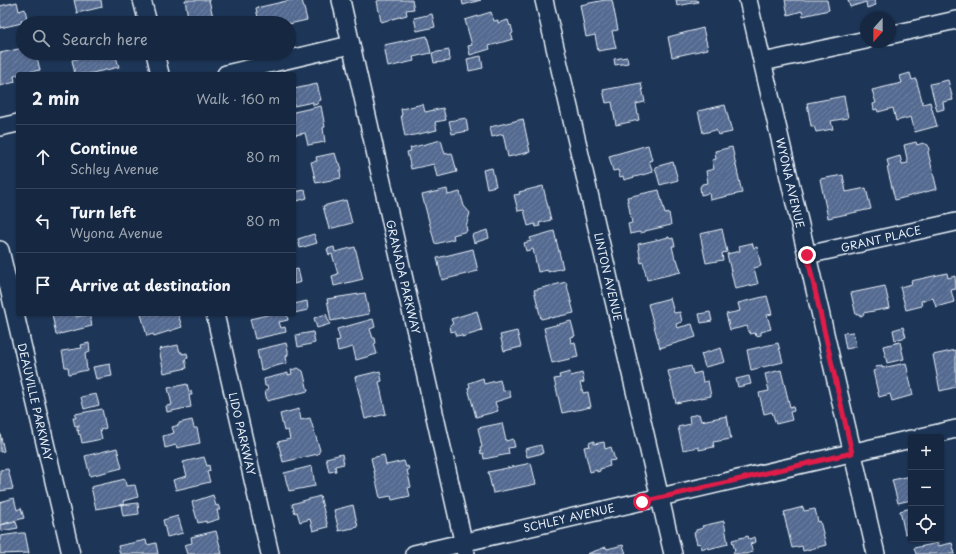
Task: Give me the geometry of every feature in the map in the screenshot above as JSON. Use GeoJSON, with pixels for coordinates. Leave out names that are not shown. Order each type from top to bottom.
{"type":"FeatureCollection","features":[{"type":"Feature","properties":{"kind":"street"},"geometry":{"type":"LineString","coordinates":[[142,0],[146,16]]}},
{"type":"Feature","properties":{"kind":"street","name":"GRANADA PARKWAY"},"geometry":{"type":"LineString","coordinates":[[341,0],[465,548]]}},
{"type":"Feature","properties":{"kind":"street","name":"LINTON AVENUE"},"geometry":{"type":"LineString","coordinates":[[544,0],[673,554]]}},
{"type":"Feature","properties":{"kind":"street","name":"WYONA AVENUE"},"geometry":{"type":"LineString","coordinates":[[748,0],[876,554]]}},
{"type":"Feature","properties":{"kind":"street"},"geometry":{"type":"LineString","coordinates":[[896,34],[956,20]]}},
{"type":"Feature","properties":{"kind":"street"},"geometry":{"type":"LineString","coordinates":[[763,62],[860,41]]}},
{"type":"Feature","properties":{"kind":"street"},"geometry":{"type":"LineString","coordinates":[[296,58],[350,45]]}},
{"type":"Feature","properties":{"kind":"street"},"geometry":{"type":"LineString","coordinates":[[157,60],[160,72]]}},
{"type":"Feature","properties":{"kind":"street"},"geometry":{"type":"LineString","coordinates":[[235,72],[286,60]]}},
{"type":"Feature","properties":{"kind":"street"},"geometry":{"type":"LineString","coordinates":[[0,127],[16,123]]}},
{"type":"Feature","properties":{"kind":"street","name":"GRANT PLACE"},"geometry":{"type":"LineString","coordinates":[[807,255],[956,222]]}},
{"type":"Feature","properties":{"kind":"street","name":"DEAUVILLE PARKWAY"},"geometry":{"type":"LineString","coordinates":[[0,250],[71,554]]}},
{"type":"Feature","properties":{"kind":"street","name":"LIDO PARKWAY"},"geometry":{"type":"LineString","coordinates":[[215,316],[270,554]]}},
{"type":"Feature","properties":{"kind":"street"},"geometry":{"type":"LineString","coordinates":[[935,434],[956,429]]}},
{"type":"Feature","properties":{"kind":"street","name":"SCHLEY AVENUE"},"geometry":{"type":"LineString","coordinates":[[414,554],[465,548],[659,498],[908,440]]}},
{"type":"Feature","properties":{"kind":"building"},"geometry":{"type":"Polygon","coordinates":[[[74,0],[101,0],[102,7],[77,13],[74,0]]]}},
{"type":"Feature","properties":{"kind":"building"},"geometry":{"type":"Polygon","coordinates":[[[185,0],[209,0],[213,16],[188,16],[185,0]]]}},
{"type":"Feature","properties":{"kind":"building"},"geometry":{"type":"Polygon","coordinates":[[[291,0],[302,0],[307,20],[296,22],[296,16],[258,16],[256,8],[291,0]]]}},
{"type":"Feature","properties":{"kind":"building"},"geometry":{"type":"Polygon","coordinates":[[[412,0],[414,9],[406,10],[407,15],[381,22],[377,1],[412,0]]]}},
{"type":"Feature","properties":{"kind":"building"},"geometry":{"type":"Polygon","coordinates":[[[462,0],[481,0],[463,5],[462,0]]]}},
{"type":"Feature","properties":{"kind":"building"},"geometry":{"type":"Polygon","coordinates":[[[612,0],[618,30],[612,31],[616,48],[598,51],[595,35],[586,37],[580,5],[612,0]]]}},
{"type":"Feature","properties":{"kind":"building"},"geometry":{"type":"Polygon","coordinates":[[[676,0],[697,0],[698,2],[677,6],[676,0]]]}},
{"type":"Feature","properties":{"kind":"building"},"geometry":{"type":"Polygon","coordinates":[[[785,0],[827,0],[829,10],[803,16],[802,11],[788,15],[785,0]]]}},
{"type":"Feature","properties":{"kind":"building"},"geometry":{"type":"Polygon","coordinates":[[[848,0],[874,0],[876,5],[867,8],[866,2],[850,7],[848,0]]]}},
{"type":"Feature","properties":{"kind":"building"},"geometry":{"type":"Polygon","coordinates":[[[17,2],[19,11],[25,9],[26,16],[16,16],[16,24],[0,28],[0,6],[17,2]]]}},
{"type":"Feature","properties":{"kind":"building"},"geometry":{"type":"Polygon","coordinates":[[[491,12],[494,21],[498,20],[498,23],[508,20],[510,26],[511,25],[513,33],[511,34],[513,39],[489,46],[490,49],[470,55],[468,46],[472,45],[465,20],[491,12]]]}},
{"type":"Feature","properties":{"kind":"building"},"geometry":{"type":"Polygon","coordinates":[[[432,14],[435,27],[417,31],[414,18],[432,14]]]}},
{"type":"Feature","properties":{"kind":"building"},"geometry":{"type":"Polygon","coordinates":[[[703,28],[708,49],[672,57],[668,37],[703,28]]]}},
{"type":"Feature","properties":{"kind":"building"},"geometry":{"type":"Polygon","coordinates":[[[427,36],[431,53],[413,57],[414,61],[388,67],[384,45],[427,36]]]}},
{"type":"Feature","properties":{"kind":"building"},"geometry":{"type":"Polygon","coordinates":[[[16,50],[16,60],[38,60],[40,70],[16,72],[16,76],[14,76],[15,82],[0,86],[0,53],[16,50]]]}},
{"type":"Feature","properties":{"kind":"building"},"geometry":{"type":"Polygon","coordinates":[[[449,50],[450,61],[434,63],[432,53],[449,50]]]}},
{"type":"Feature","properties":{"kind":"building"},"geometry":{"type":"Polygon","coordinates":[[[481,56],[483,68],[469,71],[467,59],[481,56]]]}},
{"type":"Feature","properties":{"kind":"building"},"geometry":{"type":"Polygon","coordinates":[[[627,57],[628,63],[615,65],[614,59],[627,57]]]}},
{"type":"Feature","properties":{"kind":"building"},"geometry":{"type":"Polygon","coordinates":[[[72,60],[117,60],[119,67],[97,72],[75,72],[72,60]]]}},
{"type":"Feature","properties":{"kind":"building"},"geometry":{"type":"Polygon","coordinates":[[[910,73],[912,80],[916,79],[923,104],[930,102],[937,126],[915,132],[911,117],[896,121],[893,108],[878,112],[877,109],[874,110],[873,104],[876,103],[872,90],[902,83],[900,76],[910,73]]]}},
{"type":"Feature","properties":{"kind":"building"},"geometry":{"type":"Polygon","coordinates":[[[948,80],[953,100],[943,102],[944,109],[937,111],[930,84],[948,80]]]}},
{"type":"Feature","properties":{"kind":"building"},"geometry":{"type":"Polygon","coordinates":[[[641,83],[645,102],[636,104],[639,120],[616,125],[612,102],[606,103],[603,90],[641,83]]]}},
{"type":"Feature","properties":{"kind":"building"},"geometry":{"type":"Polygon","coordinates":[[[317,84],[321,100],[318,101],[318,104],[313,105],[313,102],[296,106],[296,89],[317,84]]]}},
{"type":"Feature","properties":{"kind":"building"},"geometry":{"type":"Polygon","coordinates":[[[844,96],[848,118],[831,121],[833,129],[816,132],[814,126],[811,126],[807,103],[844,96]]]}},
{"type":"Feature","properties":{"kind":"building"},"geometry":{"type":"Polygon","coordinates":[[[423,104],[425,112],[443,108],[446,120],[435,122],[437,130],[405,137],[401,109],[423,104]]]}},
{"type":"Feature","properties":{"kind":"building"},"geometry":{"type":"Polygon","coordinates":[[[725,105],[732,132],[718,135],[716,130],[703,133],[698,111],[725,105]]]}},
{"type":"Feature","properties":{"kind":"building"},"geometry":{"type":"Polygon","coordinates":[[[321,106],[325,127],[323,128],[325,142],[308,145],[305,133],[296,135],[296,112],[321,106]]]}},
{"type":"Feature","properties":{"kind":"building"},"geometry":{"type":"Polygon","coordinates":[[[466,118],[468,131],[452,134],[449,121],[466,118]]]}},
{"type":"Feature","properties":{"kind":"building"},"geometry":{"type":"Polygon","coordinates":[[[523,119],[530,152],[508,157],[503,134],[492,137],[490,127],[523,119]]]}},
{"type":"Feature","properties":{"kind":"building"},"geometry":{"type":"Polygon","coordinates":[[[441,140],[445,154],[452,153],[457,172],[437,177],[434,164],[411,169],[407,152],[411,151],[410,148],[441,140]]]}},
{"type":"Feature","properties":{"kind":"building"},"geometry":{"type":"Polygon","coordinates":[[[916,142],[917,145],[923,143],[928,145],[928,152],[937,189],[895,200],[887,167],[889,167],[887,160],[900,156],[902,164],[908,163],[904,145],[916,142]]]}},
{"type":"Feature","properties":{"kind":"building"},"geometry":{"type":"Polygon","coordinates":[[[648,145],[652,160],[649,161],[653,172],[624,180],[623,176],[620,177],[618,170],[613,171],[609,156],[648,145]]]}},
{"type":"Feature","properties":{"kind":"building"},"geometry":{"type":"Polygon","coordinates":[[[732,147],[742,193],[710,200],[709,193],[701,195],[700,187],[702,184],[708,183],[706,171],[714,169],[712,160],[716,159],[715,151],[732,147]]]}},
{"type":"Feature","properties":{"kind":"building"},"geometry":{"type":"Polygon","coordinates":[[[335,153],[342,170],[340,170],[341,178],[316,183],[311,162],[317,161],[316,157],[335,153]]]}},
{"type":"Feature","properties":{"kind":"building"},"geometry":{"type":"Polygon","coordinates":[[[673,162],[678,180],[660,185],[655,167],[673,162]]]}},
{"type":"Feature","properties":{"kind":"building"},"geometry":{"type":"Polygon","coordinates":[[[492,168],[496,186],[487,188],[483,170],[492,168]]]}},
{"type":"Feature","properties":{"kind":"building"},"geometry":{"type":"Polygon","coordinates":[[[843,175],[846,192],[866,188],[871,209],[828,218],[820,179],[843,175]]]}},
{"type":"Feature","properties":{"kind":"building"},"geometry":{"type":"Polygon","coordinates":[[[543,186],[551,220],[539,223],[540,226],[536,227],[535,224],[528,226],[524,210],[518,211],[514,195],[520,194],[519,192],[543,186]]]}},
{"type":"Feature","properties":{"kind":"building"},"geometry":{"type":"Polygon","coordinates":[[[447,189],[448,195],[460,192],[464,206],[470,213],[466,226],[467,231],[453,235],[454,239],[435,244],[422,195],[447,189]]]}},
{"type":"Feature","properties":{"kind":"building"},"geometry":{"type":"Polygon","coordinates":[[[305,190],[307,198],[296,201],[296,192],[305,190]]]}},
{"type":"Feature","properties":{"kind":"building"},"geometry":{"type":"Polygon","coordinates":[[[659,190],[665,214],[669,213],[671,225],[645,232],[630,234],[628,224],[632,223],[627,197],[659,190]]]}},
{"type":"Feature","properties":{"kind":"building"},"geometry":{"type":"Polygon","coordinates":[[[346,200],[352,223],[329,229],[323,206],[346,200]]]}},
{"type":"Feature","properties":{"kind":"building"},"geometry":{"type":"Polygon","coordinates":[[[722,229],[727,252],[722,253],[723,260],[706,263],[700,234],[722,229]]]}},
{"type":"Feature","properties":{"kind":"building"},"geometry":{"type":"Polygon","coordinates":[[[487,230],[489,238],[474,243],[472,235],[487,230]]]}},
{"type":"Feature","properties":{"kind":"building"},"geometry":{"type":"Polygon","coordinates":[[[554,231],[563,268],[548,272],[548,270],[538,272],[533,249],[526,251],[524,243],[531,241],[530,238],[554,231]]]}},
{"type":"Feature","properties":{"kind":"building"},"geometry":{"type":"Polygon","coordinates":[[[314,234],[317,243],[300,248],[298,239],[314,234]]]}},
{"type":"Feature","properties":{"kind":"building"},"geometry":{"type":"Polygon","coordinates":[[[669,237],[670,239],[673,238],[675,246],[672,246],[675,259],[677,259],[681,272],[647,280],[643,262],[641,263],[638,244],[669,237]]]}},
{"type":"Feature","properties":{"kind":"building"},"geometry":{"type":"Polygon","coordinates":[[[752,243],[754,248],[757,247],[761,266],[754,268],[758,284],[735,289],[727,254],[740,251],[739,246],[752,243]]]}},
{"type":"Feature","properties":{"kind":"building"},"geometry":{"type":"Polygon","coordinates":[[[334,247],[335,252],[355,247],[363,279],[334,286],[332,276],[338,274],[332,254],[329,255],[327,249],[334,247]]]}},
{"type":"Feature","properties":{"kind":"building"},"geometry":{"type":"Polygon","coordinates":[[[473,249],[478,271],[442,280],[437,258],[473,249]]]}},
{"type":"Feature","properties":{"kind":"building"},"geometry":{"type":"Polygon","coordinates":[[[298,269],[301,282],[296,283],[296,270],[298,269]]]}},
{"type":"Feature","properties":{"kind":"building"},"geometry":{"type":"Polygon","coordinates":[[[947,273],[948,278],[955,276],[956,289],[951,290],[954,302],[936,307],[933,298],[921,301],[922,306],[906,310],[900,287],[912,284],[911,281],[947,273]]]}},
{"type":"Feature","properties":{"kind":"building"},"geometry":{"type":"Polygon","coordinates":[[[566,282],[574,313],[541,319],[534,290],[566,282]]]}},
{"type":"Feature","properties":{"kind":"building"},"geometry":{"type":"Polygon","coordinates":[[[885,286],[890,308],[863,313],[864,315],[860,316],[860,314],[856,315],[851,293],[885,286]]]}},
{"type":"Feature","properties":{"kind":"building"},"geometry":{"type":"Polygon","coordinates":[[[365,293],[369,314],[331,321],[327,299],[365,293]]]}},
{"type":"Feature","properties":{"kind":"building"},"geometry":{"type":"Polygon","coordinates":[[[767,296],[772,314],[767,315],[771,329],[761,332],[761,335],[756,336],[755,333],[750,334],[747,326],[730,330],[726,314],[740,311],[738,303],[767,296]]]}},
{"type":"Feature","properties":{"kind":"building"},"geometry":{"type":"Polygon","coordinates":[[[670,298],[674,313],[680,312],[682,322],[676,324],[677,328],[692,324],[696,337],[660,348],[648,304],[670,298]]]}},
{"type":"Feature","properties":{"kind":"building"},"geometry":{"type":"Polygon","coordinates":[[[307,301],[308,310],[296,313],[296,304],[307,301]]]}},
{"type":"Feature","properties":{"kind":"building"},"geometry":{"type":"Polygon","coordinates":[[[477,311],[482,331],[462,337],[462,335],[456,336],[454,331],[451,332],[450,325],[453,324],[451,319],[477,311]]]}},
{"type":"Feature","properties":{"kind":"building"},"geometry":{"type":"Polygon","coordinates":[[[710,312],[712,321],[701,323],[699,314],[710,312]]]}},
{"type":"Feature","properties":{"kind":"building"},"geometry":{"type":"Polygon","coordinates":[[[326,314],[330,324],[317,328],[314,318],[326,314]]]}},
{"type":"Feature","properties":{"kind":"building"},"geometry":{"type":"Polygon","coordinates":[[[52,316],[90,316],[92,326],[56,335],[52,316]]]}},
{"type":"Feature","properties":{"kind":"building"},"geometry":{"type":"Polygon","coordinates":[[[142,316],[179,316],[182,327],[154,336],[153,334],[147,336],[142,316]]]}},
{"type":"Feature","properties":{"kind":"building"},"geometry":{"type":"Polygon","coordinates":[[[263,316],[287,316],[288,320],[279,322],[281,328],[285,327],[286,332],[255,339],[250,319],[263,316]]]}},
{"type":"Feature","properties":{"kind":"building"},"geometry":{"type":"Polygon","coordinates":[[[373,319],[375,327],[370,329],[373,338],[375,338],[376,343],[374,344],[377,354],[356,360],[353,347],[338,351],[336,341],[340,340],[337,329],[373,319]]]}},
{"type":"Feature","properties":{"kind":"building"},"geometry":{"type":"Polygon","coordinates":[[[571,321],[575,336],[570,337],[571,343],[575,342],[578,357],[552,363],[544,328],[571,321]]]}},
{"type":"Feature","properties":{"kind":"building"},"geometry":{"type":"Polygon","coordinates":[[[903,327],[906,337],[895,340],[893,330],[903,327]]]}},
{"type":"Feature","properties":{"kind":"building"},"geometry":{"type":"Polygon","coordinates":[[[517,331],[521,347],[504,351],[500,335],[517,331]]]}},
{"type":"Feature","properties":{"kind":"building"},"geometry":{"type":"Polygon","coordinates":[[[313,332],[315,343],[298,347],[296,335],[313,332]]]}},
{"type":"Feature","properties":{"kind":"building"},"geometry":{"type":"Polygon","coordinates":[[[853,332],[856,347],[846,349],[843,333],[853,332]]]}},
{"type":"Feature","properties":{"kind":"building"},"geometry":{"type":"Polygon","coordinates":[[[900,342],[904,359],[887,363],[883,346],[900,342]]]}},
{"type":"Feature","properties":{"kind":"building"},"geometry":{"type":"Polygon","coordinates":[[[89,343],[90,352],[85,354],[87,370],[69,374],[68,367],[65,367],[62,351],[82,348],[81,345],[89,343]]]}},
{"type":"Feature","properties":{"kind":"building"},"geometry":{"type":"Polygon","coordinates":[[[286,343],[288,350],[288,355],[286,356],[287,363],[261,370],[257,350],[286,343]]]}},
{"type":"Feature","properties":{"kind":"building"},"geometry":{"type":"Polygon","coordinates":[[[778,343],[783,362],[751,370],[747,350],[778,343]]]}},
{"type":"Feature","properties":{"kind":"building"},"geometry":{"type":"Polygon","coordinates":[[[178,345],[182,354],[187,353],[188,358],[185,359],[187,368],[164,373],[159,349],[178,345]]]}},
{"type":"Feature","properties":{"kind":"building"},"geometry":{"type":"Polygon","coordinates":[[[721,348],[725,362],[705,367],[701,354],[721,348]]]}},
{"type":"Feature","properties":{"kind":"building"},"geometry":{"type":"Polygon","coordinates":[[[956,350],[956,387],[940,391],[933,355],[956,350]]]}},
{"type":"Feature","properties":{"kind":"building"},"geometry":{"type":"Polygon","coordinates":[[[906,363],[913,395],[892,401],[890,394],[879,397],[873,371],[876,370],[875,367],[882,366],[882,368],[906,363]]]}},
{"type":"Feature","properties":{"kind":"building"},"geometry":{"type":"Polygon","coordinates":[[[110,364],[112,376],[96,379],[93,367],[110,364]]]}},
{"type":"Feature","properties":{"kind":"building"},"geometry":{"type":"Polygon","coordinates":[[[691,366],[693,374],[701,372],[703,382],[708,381],[711,396],[676,403],[668,371],[691,366]]]}},
{"type":"Feature","properties":{"kind":"building"},"geometry":{"type":"Polygon","coordinates":[[[298,368],[303,371],[308,391],[267,401],[265,391],[268,390],[267,386],[265,386],[264,379],[288,373],[288,375],[292,374],[291,370],[298,368]]]}},
{"type":"Feature","properties":{"kind":"building"},"geometry":{"type":"Polygon","coordinates":[[[781,370],[790,407],[793,406],[794,411],[790,412],[792,420],[776,424],[772,412],[764,414],[759,393],[769,391],[765,374],[781,370]]]}},
{"type":"Feature","properties":{"kind":"building"},"geometry":{"type":"Polygon","coordinates":[[[380,371],[382,381],[379,382],[386,414],[365,419],[355,377],[380,371]]]}},
{"type":"Feature","properties":{"kind":"building"},"geometry":{"type":"Polygon","coordinates":[[[570,372],[571,376],[582,373],[584,382],[580,383],[583,393],[588,392],[591,407],[562,413],[554,379],[560,378],[559,375],[570,372]]]}},
{"type":"Feature","properties":{"kind":"building"},"geometry":{"type":"Polygon","coordinates":[[[749,376],[751,384],[738,387],[736,379],[749,376]]]}},
{"type":"Feature","properties":{"kind":"building"},"geometry":{"type":"Polygon","coordinates":[[[483,378],[484,384],[500,380],[503,391],[509,390],[511,397],[495,402],[498,411],[476,417],[468,388],[470,387],[469,383],[483,378]]]}},
{"type":"Feature","properties":{"kind":"building"},"geometry":{"type":"Polygon","coordinates":[[[187,384],[189,392],[191,391],[192,395],[189,395],[191,407],[167,412],[166,406],[172,405],[168,388],[187,384]]]}},
{"type":"Feature","properties":{"kind":"building"},"geometry":{"type":"Polygon","coordinates":[[[96,394],[99,405],[84,409],[81,397],[96,394]]]}},
{"type":"Feature","properties":{"kind":"building"},"geometry":{"type":"Polygon","coordinates":[[[102,409],[106,428],[100,430],[102,439],[82,443],[78,432],[79,430],[77,431],[79,425],[75,426],[73,418],[76,418],[75,414],[102,409]]]}},
{"type":"Feature","properties":{"kind":"building"},"geometry":{"type":"Polygon","coordinates":[[[299,409],[301,420],[310,418],[320,450],[318,454],[283,462],[278,442],[290,439],[288,430],[284,431],[280,414],[299,409]]]}},
{"type":"Feature","properties":{"kind":"building"},"geometry":{"type":"Polygon","coordinates":[[[699,414],[701,421],[727,416],[731,439],[713,442],[714,447],[699,450],[699,447],[683,450],[678,427],[690,424],[689,416],[699,414]]]}},
{"type":"Feature","properties":{"kind":"building"},"geometry":{"type":"Polygon","coordinates":[[[192,420],[194,428],[197,428],[200,443],[177,448],[176,445],[165,448],[163,436],[174,433],[172,427],[179,425],[179,423],[192,420]]]}},
{"type":"Feature","properties":{"kind":"building"},"geometry":{"type":"Polygon","coordinates":[[[502,423],[506,441],[513,439],[515,447],[508,448],[509,454],[484,459],[483,453],[481,454],[480,448],[482,447],[478,428],[502,423]]]}},
{"type":"Feature","properties":{"kind":"building"},"geometry":{"type":"Polygon","coordinates":[[[0,433],[4,451],[0,452],[0,433]]]}},
{"type":"Feature","properties":{"kind":"building"},"geometry":{"type":"Polygon","coordinates":[[[594,441],[594,444],[604,442],[605,449],[611,447],[615,460],[609,461],[610,466],[600,469],[600,471],[597,472],[597,470],[590,472],[584,447],[590,446],[589,443],[594,441]]]}},
{"type":"Feature","properties":{"kind":"building"},"geometry":{"type":"Polygon","coordinates":[[[541,445],[543,453],[527,457],[525,449],[541,445]]]}},
{"type":"Feature","properties":{"kind":"building"},"geometry":{"type":"Polygon","coordinates":[[[117,448],[122,468],[90,476],[85,456],[117,448]]]}},
{"type":"Feature","properties":{"kind":"building"},"geometry":{"type":"Polygon","coordinates":[[[342,454],[344,464],[335,466],[336,471],[329,472],[326,458],[342,454]]]}},
{"type":"Feature","properties":{"kind":"building"},"geometry":{"type":"Polygon","coordinates":[[[384,455],[386,465],[404,461],[406,467],[408,466],[409,470],[407,470],[411,487],[408,488],[410,496],[392,500],[391,496],[380,498],[371,458],[384,455]]]}},
{"type":"Feature","properties":{"kind":"building"},"geometry":{"type":"Polygon","coordinates":[[[204,457],[207,466],[209,465],[210,471],[207,472],[210,482],[176,490],[173,480],[187,476],[183,462],[204,457]]]}},
{"type":"Feature","properties":{"kind":"building"},"geometry":{"type":"Polygon","coordinates":[[[531,463],[536,484],[493,493],[488,472],[531,463]]]}},
{"type":"Feature","properties":{"kind":"building"},"geometry":{"type":"Polygon","coordinates":[[[312,466],[315,486],[289,491],[284,473],[312,466]]]}},
{"type":"Feature","properties":{"kind":"building"},"geometry":{"type":"Polygon","coordinates":[[[8,469],[13,489],[0,491],[0,470],[8,469]]]}},
{"type":"Feature","properties":{"kind":"building"},"geometry":{"type":"Polygon","coordinates":[[[908,477],[908,501],[898,503],[892,480],[908,477]]]}},
{"type":"Feature","properties":{"kind":"building"},"geometry":{"type":"Polygon","coordinates":[[[125,479],[126,486],[135,485],[138,497],[123,501],[124,504],[96,509],[91,487],[125,479]]]}},
{"type":"Feature","properties":{"kind":"building"},"geometry":{"type":"Polygon","coordinates":[[[213,495],[216,506],[218,505],[220,510],[217,510],[219,519],[206,523],[206,521],[198,523],[192,502],[213,495]]]}},
{"type":"Feature","properties":{"kind":"building"},"geometry":{"type":"Polygon","coordinates":[[[320,496],[328,527],[313,531],[310,519],[300,522],[297,512],[295,513],[292,504],[320,496]]]}},
{"type":"Feature","properties":{"kind":"building"},"geometry":{"type":"Polygon","coordinates":[[[14,498],[17,510],[21,508],[24,518],[0,525],[0,502],[14,498]]]}},
{"type":"Feature","properties":{"kind":"building"},"geometry":{"type":"Polygon","coordinates":[[[138,503],[139,514],[123,516],[121,505],[138,503]]]}},
{"type":"Feature","properties":{"kind":"building"},"geometry":{"type":"Polygon","coordinates":[[[353,505],[358,527],[339,531],[334,510],[353,505]]]}},
{"type":"Feature","properties":{"kind":"building"},"geometry":{"type":"Polygon","coordinates":[[[803,507],[804,511],[815,509],[818,522],[820,521],[826,545],[803,551],[802,546],[792,548],[784,512],[803,507]]]}},
{"type":"Feature","properties":{"kind":"building"},"geometry":{"type":"Polygon","coordinates":[[[908,509],[908,533],[905,534],[900,511],[908,509]]]}},
{"type":"Feature","properties":{"kind":"building"},"geometry":{"type":"Polygon","coordinates":[[[178,516],[183,533],[167,537],[163,520],[178,516]]]}},
{"type":"Feature","properties":{"kind":"building"},"geometry":{"type":"Polygon","coordinates":[[[724,521],[728,544],[708,549],[707,547],[701,549],[700,543],[697,544],[694,533],[696,530],[703,528],[702,526],[724,521]]]}},
{"type":"Feature","properties":{"kind":"building"},"geometry":{"type":"Polygon","coordinates":[[[16,522],[18,528],[1,531],[0,525],[16,522]]]}},
{"type":"Feature","properties":{"kind":"building"},"geometry":{"type":"Polygon","coordinates":[[[216,531],[222,554],[187,554],[184,545],[192,543],[191,537],[216,531]]]}},
{"type":"Feature","properties":{"kind":"building"},"geometry":{"type":"Polygon","coordinates":[[[25,533],[29,553],[0,554],[0,536],[25,533]]]}},
{"type":"Feature","properties":{"kind":"building"},"geometry":{"type":"Polygon","coordinates":[[[748,536],[749,539],[755,537],[756,542],[750,544],[753,552],[746,554],[734,554],[733,552],[735,551],[732,540],[748,536]]]}},
{"type":"Feature","properties":{"kind":"building"},"geometry":{"type":"Polygon","coordinates":[[[146,540],[147,545],[156,543],[158,554],[120,554],[118,546],[146,540]]]}},
{"type":"Feature","properties":{"kind":"building"},"geometry":{"type":"Polygon","coordinates":[[[938,543],[938,546],[952,543],[955,554],[916,554],[914,548],[938,543]]]}},
{"type":"Feature","properties":{"kind":"building"},"geometry":{"type":"Polygon","coordinates":[[[623,545],[626,554],[587,554],[606,547],[607,549],[623,545]]]}},
{"type":"Feature","properties":{"kind":"route"},"geometry":{"type":"LineString","coordinates":[[642,502],[852,453],[807,255]]}}]}
